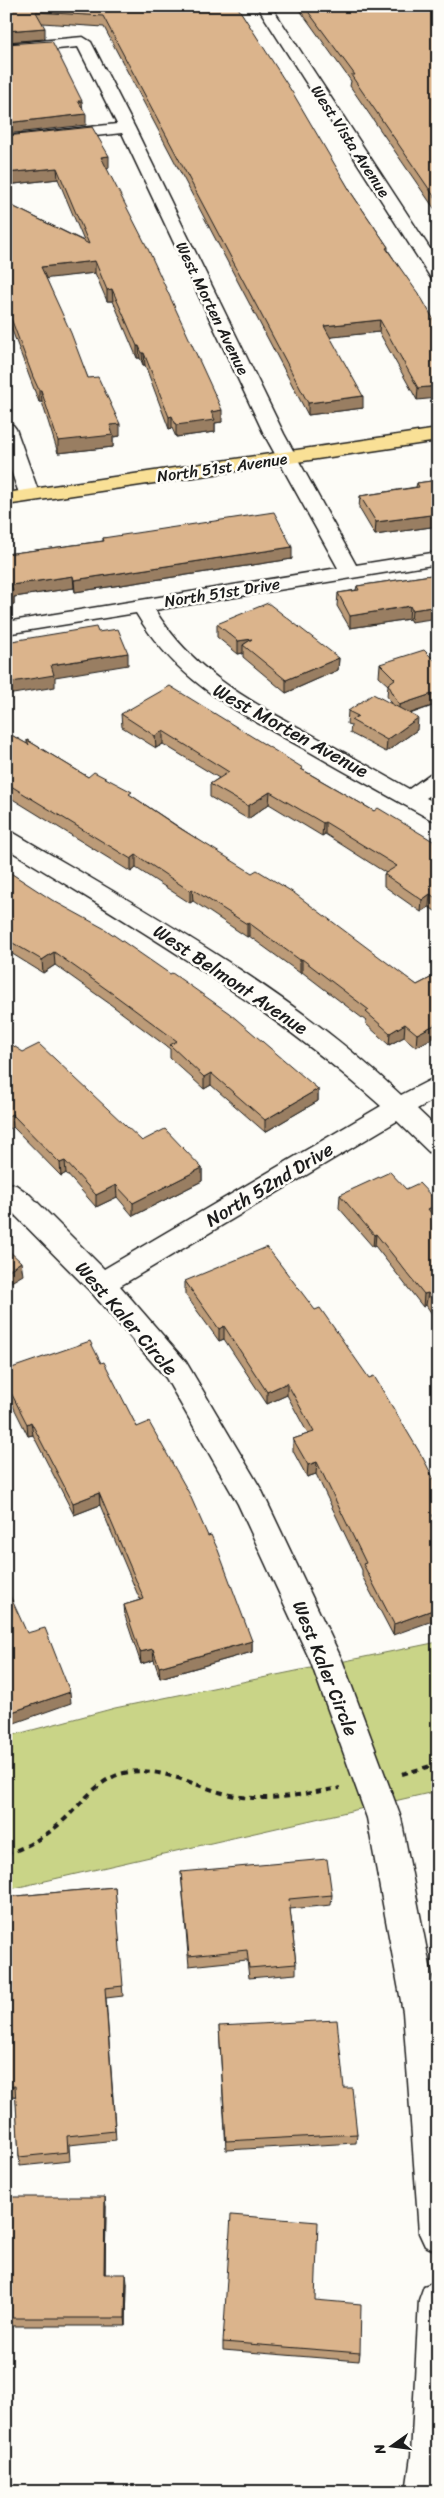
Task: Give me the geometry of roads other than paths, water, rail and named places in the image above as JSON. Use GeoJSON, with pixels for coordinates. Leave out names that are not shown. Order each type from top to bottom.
{"type":"FeatureCollection","features":[{"type":"Feature","properties":{"kind":"main road","name":"North 51st Avenue"},"geometry":{"type":"LineString","coordinates":[[6,499],[438,434]]}},
{"type":"Feature","properties":{"kind":"street","name":"West Vista Avenue"},"geometry":{"type":"LineString","coordinates":[[264,6],[438,275]]}},
{"type":"Feature","properties":{"kind":"street","name":"West Morten Avenue"},"geometry":{"type":"LineString","coordinates":[[6,50],[83,42],[127,128],[286,458],[350,572]]}},
{"type":"Feature","properties":{"kind":"street"},"geometry":{"type":"LineString","coordinates":[[6,141],[127,128]]}},
{"type":"Feature","properties":{"kind":"street"},"geometry":{"type":"LineString","coordinates":[[6,428],[30,496]]}},
{"type":"Feature","properties":{"kind":"street","name":"North 51st Drive"},"geometry":{"type":"LineString","coordinates":[[6,628],[438,558]]}},
{"type":"Feature","properties":{"kind":"street","name":"West Morten Avenue"},"geometry":{"type":"LineString","coordinates":[[142,605],[151,622],[172,648],[204,681],[257,714],[438,814]]}},
{"type":"Feature","properties":{"kind":"street"},"geometry":{"type":"LineString","coordinates":[[411,798],[438,780]]}},
{"type":"Feature","properties":{"kind":"street","name":"West Belmont Avenue"},"geometry":{"type":"LineString","coordinates":[[6,838],[183,944],[248,986],[306,1029],[438,1145]]}},
{"type":"Feature","properties":{"kind":"street","name":"North 52nd Drive"},"geometry":{"type":"LineString","coordinates":[[101,1284],[397,1107],[438,1085]]}},
{"type":"Feature","properties":{"kind":"street","name":"West Kaler Circle"},"geometry":{"type":"LineString","coordinates":[[6,1192],[101,1284],[176,1370],[250,1498],[326,1660],[384,1818],[421,2012],[438,2233]]}},
{"type":"Feature","properties":{"kind":"street"},"geometry":{"type":"LineString","coordinates":[[432,2468],[438,2300]]}}]}
